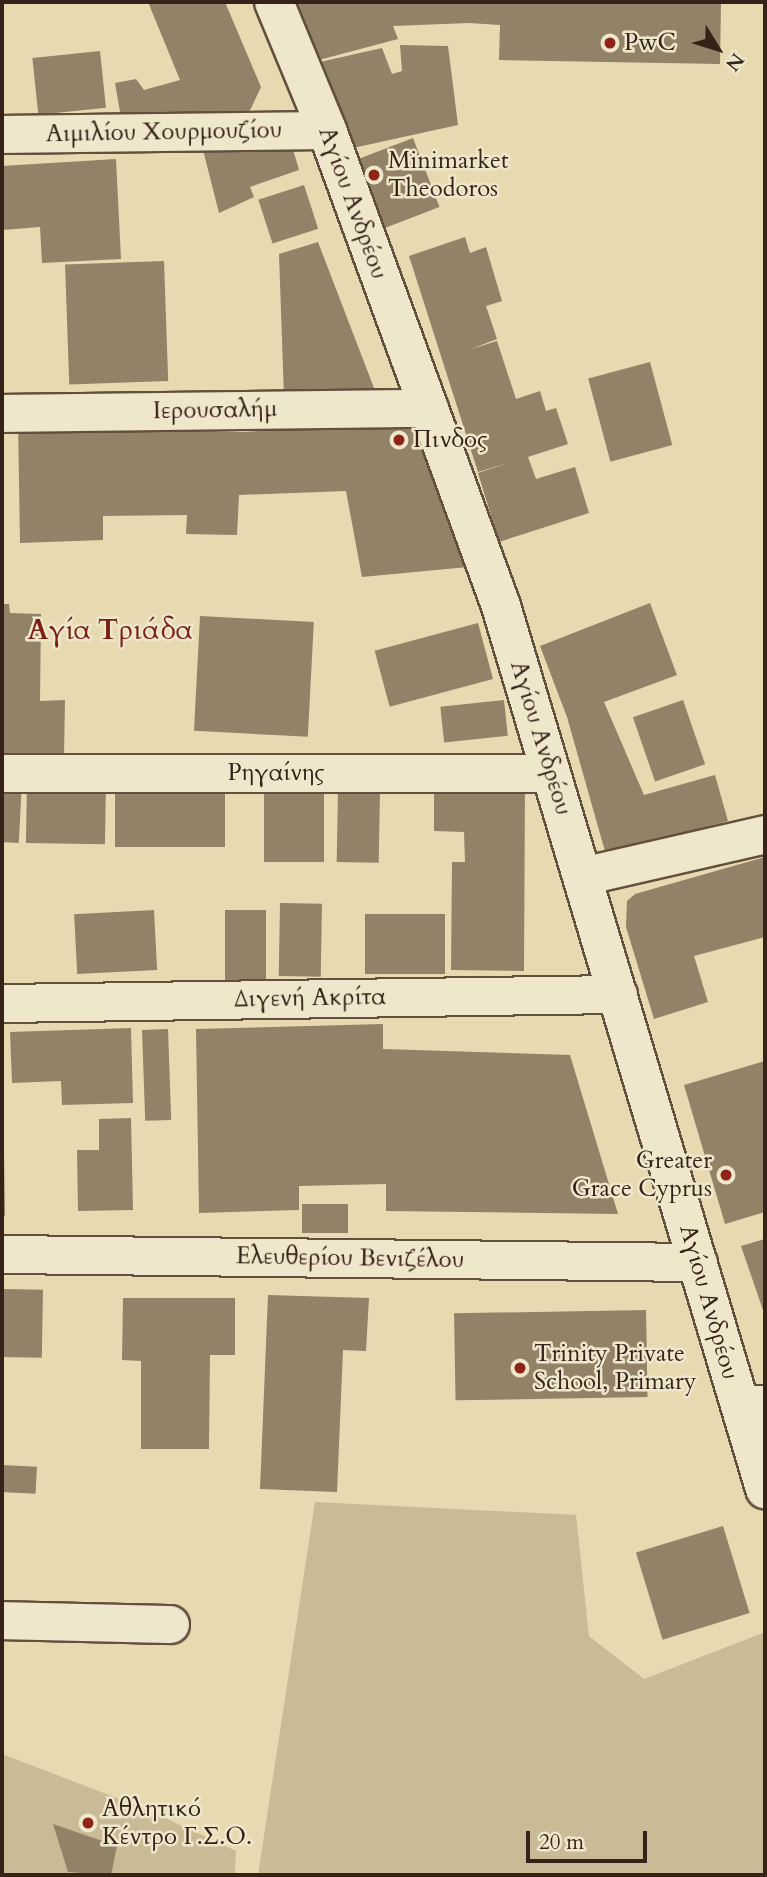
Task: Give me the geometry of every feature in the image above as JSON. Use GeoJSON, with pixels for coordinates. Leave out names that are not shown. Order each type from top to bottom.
{"type":"FeatureCollection","features":[{"type":"Feature","properties":{"kind":"street","name":"Αγίου Ανδρέου"},"geometry":{"type":"LineString","coordinates":[[274,2],[327,130],[501,606],[698,1262],[752,1404],[765,1489]]}},
{"type":"Feature","properties":{"kind":"street","name":"Αιμιλίου Χουρμουζίου"},"geometry":{"type":"LineString","coordinates":[[2,134],[327,130]]}},
{"type":"Feature","properties":{"kind":"street","name":"Ιερουσαλήμ"},"geometry":{"type":"LineString","coordinates":[[2,413],[429,408]]}},
{"type":"Feature","properties":{"kind":"street","name":"Ρηγαίνης"},"geometry":{"type":"LineString","coordinates":[[2,773],[551,773]]}},
{"type":"Feature","properties":{"kind":"street"},"geometry":{"type":"LineString","coordinates":[[582,876],[765,834]]}},
{"type":"Feature","properties":{"kind":"street","name":"Διγενή Ακρίτα"},"geometry":{"type":"LineString","coordinates":[[2,1003],[618,994]]}},
{"type":"Feature","properties":{"kind":"street","name":"Ελευθερίου Βενιζέλου"},"geometry":{"type":"LineString","coordinates":[[2,1254],[698,1262]]}},
{"type":"Feature","properties":{"kind":"street"},"geometry":{"type":"LineString","coordinates":[[2,1620],[170,1624]]}},
{"type":"Feature","properties":{"kind":"shaded area"},"geometry":{"type":"Polygon","coordinates":[[[315,1502],[576,1515],[589,1636],[644,1679],[765,1632],[765,1875],[258,1875],[315,1502]]]}},
{"type":"Feature","properties":{"kind":"shaded area","name":"Αθλητικό Κέντρο Γ.Σ.Ο."},"geometry":{"type":"Polygon","coordinates":[[[2,1754],[148,1810],[236,1851],[235,1875],[2,1875],[2,1754]]]}},
{"type":"Feature","properties":{"kind":"building"},"geometry":{"type":"Polygon","coordinates":[[[148,2],[225,2],[261,87],[247,117],[123,129],[115,83],[136,79],[144,90],[180,80],[148,2]]]}},
{"type":"Feature","properties":{"kind":"building","name":"PwC"},"geometry":{"type":"Polygon","coordinates":[[[296,2],[721,2],[720,64],[499,60],[500,25],[469,23],[393,26],[398,39],[319,60],[296,2]]]}},
{"type":"Feature","properties":{"kind":"building"},"geometry":{"type":"Polygon","coordinates":[[[400,45],[448,46],[458,125],[353,148],[320,62],[382,48],[392,74],[402,71],[400,45]]]}},
{"type":"Feature","properties":{"kind":"building"},"geometry":{"type":"Polygon","coordinates":[[[100,51],[106,108],[38,115],[32,58],[100,51]]]}},
{"type":"Feature","properties":{"kind":"building"},"geometry":{"type":"Polygon","coordinates":[[[413,138],[440,207],[384,229],[357,160],[413,138]]]}},
{"type":"Feature","properties":{"kind":"building"},"geometry":{"type":"Polygon","coordinates":[[[290,139],[299,170],[250,187],[254,197],[219,213],[202,146],[290,139]]]}},
{"type":"Feature","properties":{"kind":"building"},"geometry":{"type":"Polygon","coordinates":[[[116,159],[121,259],[42,263],[40,227],[2,230],[2,166],[116,159]]]}},
{"type":"Feature","properties":{"kind":"building"},"geometry":{"type":"Polygon","coordinates":[[[304,185],[318,229],[273,244],[258,200],[304,185]]]}},
{"type":"Feature","properties":{"kind":"building"},"geometry":{"type":"Polygon","coordinates":[[[465,237],[470,253],[486,247],[502,301],[486,306],[497,339],[471,349],[497,341],[516,399],[540,391],[546,411],[556,408],[568,444],[528,457],[536,479],[575,467],[589,513],[499,542],[478,473],[511,462],[478,472],[409,256],[465,237]]]}},
{"type":"Feature","properties":{"kind":"building"},"geometry":{"type":"Polygon","coordinates":[[[318,242],[374,388],[284,397],[279,254],[318,242]]]}},
{"type":"Feature","properties":{"kind":"building"},"geometry":{"type":"Polygon","coordinates":[[[164,261],[168,381],[69,384],[65,264],[164,261]]]}},
{"type":"Feature","properties":{"kind":"building"},"geometry":{"type":"Polygon","coordinates":[[[650,362],[672,445],[610,462],[588,379],[650,362]]]}},
{"type":"Feature","properties":{"kind":"building"},"geometry":{"type":"Polygon","coordinates":[[[101,418],[101,432],[240,432],[412,423],[468,567],[362,577],[346,491],[239,495],[237,535],[186,534],[187,515],[103,516],[103,540],[20,543],[18,420],[101,418]]]}},
{"type":"Feature","properties":{"kind":"building"},"geometry":{"type":"Polygon","coordinates":[[[650,603],[677,675],[604,702],[644,795],[715,775],[728,821],[606,855],[567,717],[540,646],[650,603]]]}},
{"type":"Feature","properties":{"kind":"building"},"geometry":{"type":"Polygon","coordinates":[[[2,604],[9,604],[10,613],[41,614],[40,701],[65,700],[64,755],[2,755],[2,604]]]}},
{"type":"Feature","properties":{"kind":"building"},"geometry":{"type":"Polygon","coordinates":[[[200,616],[314,622],[308,737],[194,731],[200,616]]]}},
{"type":"Feature","properties":{"kind":"building"},"geometry":{"type":"Polygon","coordinates":[[[478,623],[493,679],[390,707],[375,651],[478,623]]]}},
{"type":"Feature","properties":{"kind":"building"},"geometry":{"type":"Polygon","coordinates":[[[504,700],[508,736],[444,742],[440,707],[504,700]]]}},
{"type":"Feature","properties":{"kind":"building"},"geometry":{"type":"Polygon","coordinates":[[[683,700],[705,764],[655,782],[633,717],[683,700]]]}},
{"type":"Feature","properties":{"kind":"building"},"geometry":{"type":"Polygon","coordinates":[[[2,781],[22,782],[19,843],[2,842],[2,781]]]}},
{"type":"Feature","properties":{"kind":"building"},"geometry":{"type":"Polygon","coordinates":[[[27,782],[106,783],[105,844],[26,843],[27,782]]]}},
{"type":"Feature","properties":{"kind":"building"},"geometry":{"type":"Polygon","coordinates":[[[264,783],[324,783],[324,862],[264,862],[264,783]]]}},
{"type":"Feature","properties":{"kind":"building"},"geometry":{"type":"Polygon","coordinates":[[[434,783],[525,783],[524,971],[451,970],[452,862],[465,862],[464,832],[434,831],[434,783]]]}},
{"type":"Feature","properties":{"kind":"building"},"geometry":{"type":"Polygon","coordinates":[[[115,787],[225,787],[225,847],[115,847],[115,787]]]}},
{"type":"Feature","properties":{"kind":"building"},"geometry":{"type":"Polygon","coordinates":[[[338,788],[380,789],[379,863],[337,862],[338,788]]]}},
{"type":"Feature","properties":{"kind":"building"},"geometry":{"type":"Polygon","coordinates":[[[765,857],[765,937],[694,956],[708,1002],[654,1019],[626,927],[627,901],[635,894],[765,857]]]}},
{"type":"Feature","properties":{"kind":"building"},"geometry":{"type":"Polygon","coordinates":[[[280,903],[322,904],[321,977],[279,976],[280,903]]]}},
{"type":"Feature","properties":{"kind":"building"},"geometry":{"type":"Polygon","coordinates":[[[154,910],[157,970],[77,974],[74,914],[154,910]]]}},
{"type":"Feature","properties":{"kind":"building"},"geometry":{"type":"Polygon","coordinates":[[[225,910],[266,910],[266,984],[225,984],[225,910]]]}},
{"type":"Feature","properties":{"kind":"building"},"geometry":{"type":"Polygon","coordinates":[[[365,914],[445,914],[445,974],[365,974],[365,914]]]}},
{"type":"Feature","properties":{"kind":"building"},"geometry":{"type":"Polygon","coordinates":[[[383,1024],[383,1049],[570,1055],[618,1214],[386,1211],[386,1184],[299,1186],[299,1210],[199,1213],[196,1029],[383,1024]]]}},
{"type":"Feature","properties":{"kind":"building"},"geometry":{"type":"Polygon","coordinates":[[[131,1028],[133,1103],[62,1105],[61,1081],[12,1083],[10,1032],[131,1028]]]}},
{"type":"Feature","properties":{"kind":"building"},"geometry":{"type":"Polygon","coordinates":[[[168,1029],[171,1120],[145,1121],[142,1030],[168,1029]]]}},
{"type":"Feature","properties":{"kind":"building"},"geometry":{"type":"Polygon","coordinates":[[[765,1061],[765,1212],[725,1224],[684,1085],[765,1061]]]}},
{"type":"Feature","properties":{"kind":"building"},"geometry":{"type":"Polygon","coordinates":[[[131,1118],[133,1210],[78,1211],[77,1150],[99,1150],[99,1119],[131,1118]]]}},
{"type":"Feature","properties":{"kind":"building"},"geometry":{"type":"Polygon","coordinates":[[[4,1151],[5,1216],[2,1216],[4,1151]]]}},
{"type":"Feature","properties":{"kind":"building"},"geometry":{"type":"Polygon","coordinates":[[[302,1204],[348,1204],[348,1233],[302,1233],[302,1204]]]}},
{"type":"Feature","properties":{"kind":"building"},"geometry":{"type":"Polygon","coordinates":[[[765,1239],[765,1316],[741,1246],[765,1239]]]}},
{"type":"Feature","properties":{"kind":"building"},"geometry":{"type":"Polygon","coordinates":[[[2,1289],[43,1290],[42,1358],[2,1357],[2,1289]]]}},
{"type":"Feature","properties":{"kind":"building"},"geometry":{"type":"Polygon","coordinates":[[[268,1295],[369,1298],[366,1351],[343,1350],[337,1492],[260,1489],[268,1295]]]}},
{"type":"Feature","properties":{"kind":"building"},"geometry":{"type":"Polygon","coordinates":[[[123,1298],[235,1298],[235,1355],[210,1355],[209,1449],[141,1449],[141,1361],[122,1360],[123,1298]]]}},
{"type":"Feature","properties":{"kind":"building"},"geometry":{"type":"Polygon","coordinates":[[[646,1310],[648,1397],[456,1400],[454,1313],[646,1310]]]}},
{"type":"Feature","properties":{"kind":"building"},"geometry":{"type":"Polygon","coordinates":[[[2,1465],[37,1467],[36,1494],[2,1492],[2,1465]]]}},
{"type":"Feature","properties":{"kind":"building"},"geometry":{"type":"Polygon","coordinates":[[[723,1526],[750,1613],[663,1640],[636,1553],[723,1526]]]}},
{"type":"Feature","properties":{"kind":"building"},"geometry":{"type":"Polygon","coordinates":[[[53,1824],[117,1846],[111,1875],[68,1872],[53,1824]]]}},
{"type":"Feature","properties":{"kind":"place","name":"PwC"},"geometry":{"type":"Point","coordinates":[610,43]}},
{"type":"Feature","properties":{"kind":"place","name":"Minimarket Theodoros"},"geometry":{"type":"Point","coordinates":[374,175]}},
{"type":"Feature","properties":{"kind":"place","name":"Πινδος"},"geometry":{"type":"Point","coordinates":[399,440]}},
{"type":"Feature","properties":{"kind":"place","name":"Greater Grace Cyprus"},"geometry":{"type":"Point","coordinates":[726,1175]}},
{"type":"Feature","properties":{"kind":"place","name":"Trinity Private School, Primary"},"geometry":{"type":"Point","coordinates":[520,1368]}},
{"type":"Feature","properties":{"kind":"place","name":"Αθλητικό Κέντρο Γ.Σ.Ο."},"geometry":{"type":"Point","coordinates":[88,1823]}},
{"type":"Feature","properties":{"kind":"district","name":"Αγία Τριάδα"},"geometry":{"type":"Point","coordinates":[110,630]}}]}
